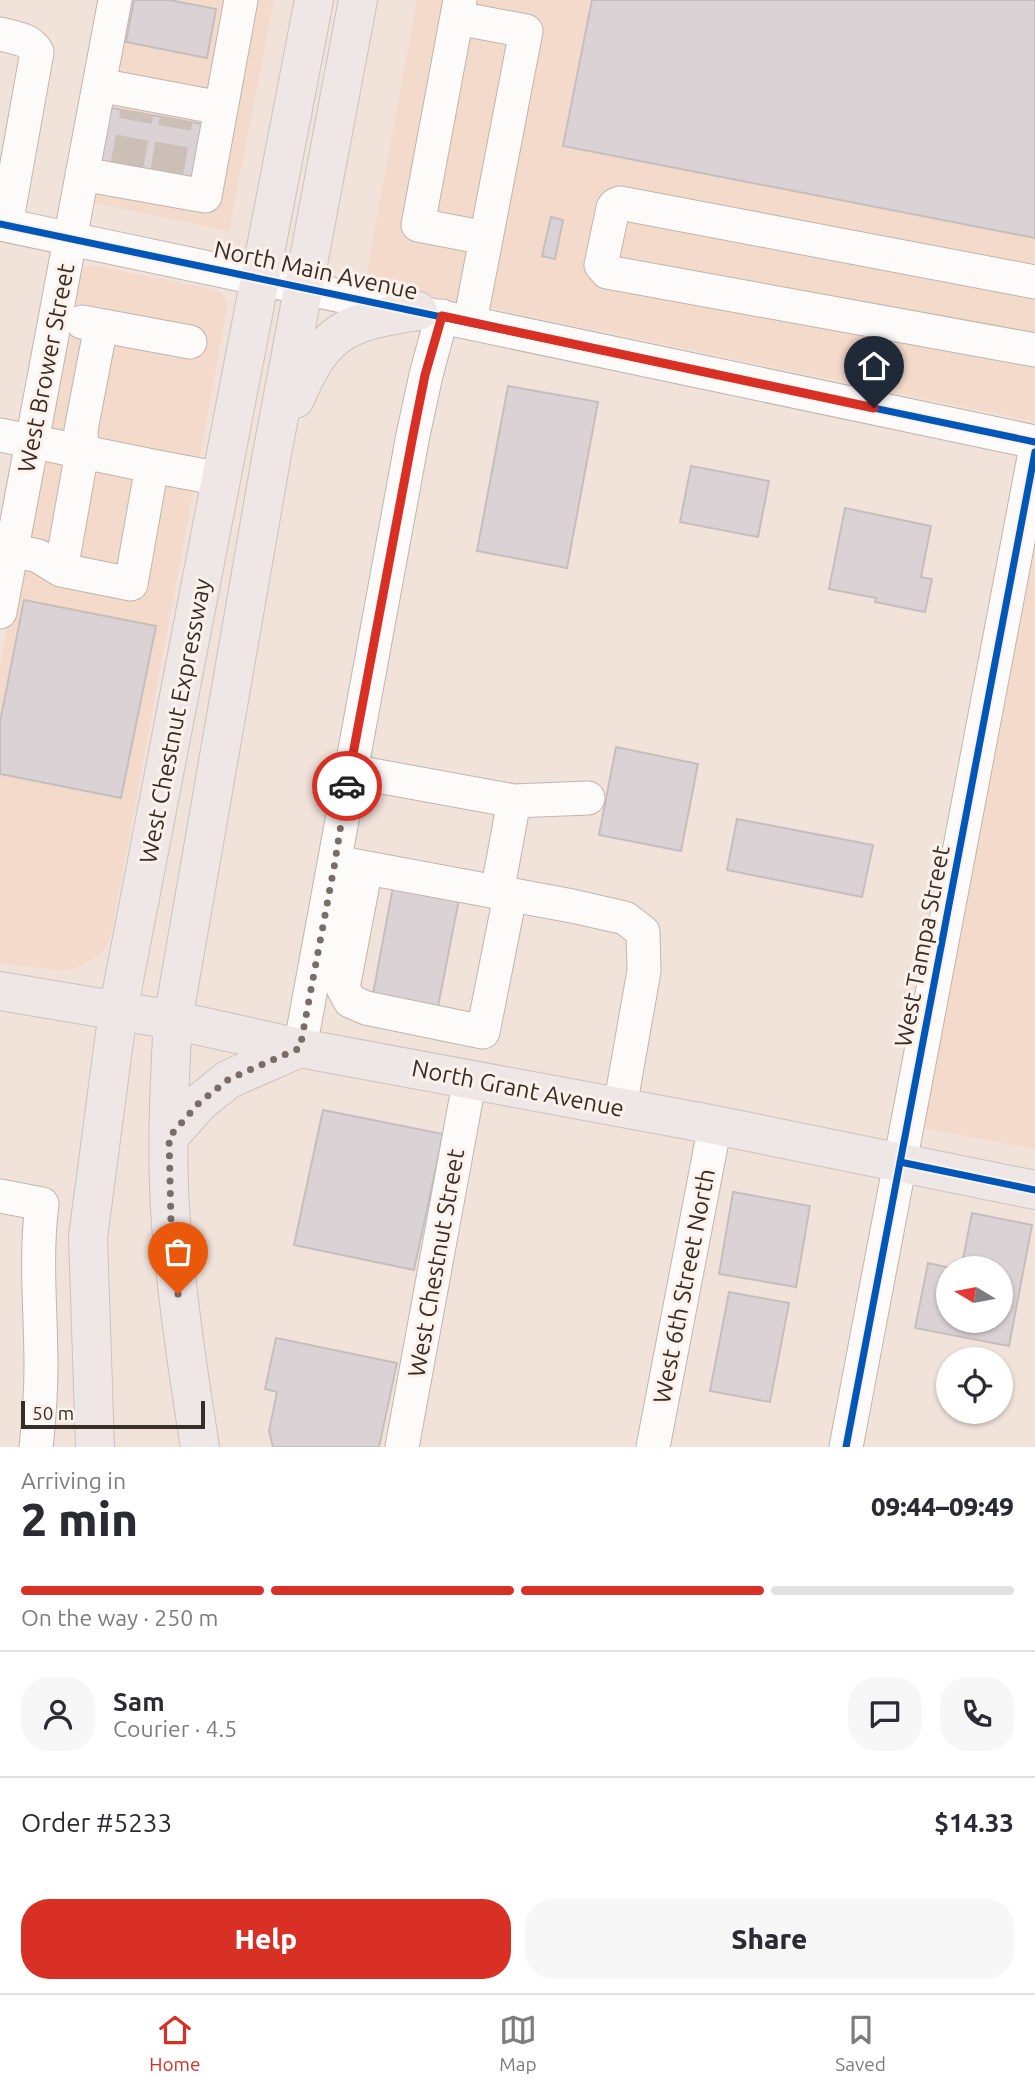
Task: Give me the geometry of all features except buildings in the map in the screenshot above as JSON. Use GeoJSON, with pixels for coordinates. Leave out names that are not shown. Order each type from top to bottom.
{"type":"FeatureCollection","features":[{"type":"Feature","properties":{"kind":"main road","name":"West Chestnut Expressway"},"geometry":{"type":"LineString","coordinates":[[95,1447],[88,1237],[118,1011],[314,0]]}},
{"type":"Feature","properties":{"kind":"main road","name":"West Chestnut Expressway"},"geometry":{"type":"LineString","coordinates":[[200,1447],[181,1317],[171,1222],[169,1137],[173,1020],[271,459],[358,0]]}},
{"type":"Feature","properties":{"kind":"main road"},"geometry":{"type":"LineString","coordinates":[[271,459],[306,374],[316,356],[339,333],[373,319],[444,316]]}},
{"type":"Feature","properties":{"kind":"main road","name":"North Grant Avenue"},"geometry":{"type":"LineString","coordinates":[[0,992],[173,1020],[300,1048],[715,1125],[1035,1190]]}},
{"type":"Feature","properties":{"kind":"main road"},"geometry":{"type":"LineString","coordinates":[[169,1137],[199,1103],[229,1079],[300,1048]]}},
{"type":"Feature","properties":{"kind":"street","name":"West Brower Street"},"geometry":{"type":"LineString","coordinates":[[0,612],[7,562],[115,0]]}},
{"type":"Feature","properties":{"kind":"street"},"geometry":{"type":"LineString","coordinates":[[82,174],[125,176],[164,183],[205,196],[241,0]]}},
{"type":"Feature","properties":{"kind":"street"},"geometry":{"type":"LineString","coordinates":[[486,238],[418,225],[459,9],[526,31],[486,238],[444,316],[425,375],[350,771],[351,865],[343,988],[350,1001],[366,1008],[484,1032],[514,801]]}},
{"type":"Feature","properties":{"kind":"street"},"geometry":{"type":"LineString","coordinates":[[0,34],[25,40],[33,45],[37,52],[3,225]]}},
{"type":"Feature","properties":{"kind":"street"},"geometry":{"type":"LineString","coordinates":[[99,85],[138,102],[178,109],[221,108]]}},
{"type":"Feature","properties":{"kind":"street"},"geometry":{"type":"LineString","coordinates":[[1035,282],[620,204],[612,208],[601,265],[607,272],[1035,350]]}},
{"type":"Feature","properties":{"kind":"street","name":"North Main Avenue"},"geometry":{"type":"LineString","coordinates":[[3,225],[1035,442]]}},
{"type":"Feature","properties":{"kind":"street"},"geometry":{"type":"LineString","coordinates":[[55,317],[190,342]]}},
{"type":"Feature","properties":{"kind":"street"},"geometry":{"type":"LineString","coordinates":[[61,570],[82,452],[81,430],[102,326]]}},
{"type":"Feature","properties":{"kind":"street"},"geometry":{"type":"LineString","coordinates":[[0,435],[221,479]]}},
{"type":"Feature","properties":{"kind":"street","name":"West Tampa Street"},"geometry":{"type":"LineString","coordinates":[[845,1447],[1035,452]]}},
{"type":"Feature","properties":{"kind":"street"},"geometry":{"type":"LineString","coordinates":[[7,562],[38,556],[61,570],[131,584],[152,466]]}},
{"type":"Feature","properties":{"kind":"street"},"geometry":{"type":"LineString","coordinates":[[350,771],[514,801],[588,798]]}},
{"type":"Feature","properties":{"kind":"street"},"geometry":{"type":"LineString","coordinates":[[351,865],[625,918],[643,932],[644,971],[620,1107]]}},
{"type":"Feature","properties":{"kind":"street"},"geometry":{"type":"LineString","coordinates":[[300,1048],[351,865]]}},
{"type":"Feature","properties":{"kind":"street","name":"West Chestnut Street"},"geometry":{"type":"LineString","coordinates":[[402,1447],[470,1078]]}},
{"type":"Feature","properties":{"kind":"street","name":"West 6th Street North"},"geometry":{"type":"LineString","coordinates":[[653,1447],[715,1125]]}},
{"type":"Feature","properties":{"kind":"street"},"geometry":{"type":"LineString","coordinates":[[0,1196],[42,1204],[38,1283],[41,1387],[36,1447]]}},
{"type":"Feature","properties":{"kind":"shaded area"},"geometry":{"type":"Polygon","coordinates":[[[124,0],[274,0],[229,231],[85,201],[124,0]]]}},
{"type":"Feature","properties":{"kind":"shaded area"},"geometry":{"type":"Polygon","coordinates":[[[417,0],[1035,0],[1035,422],[365,282],[417,0]]]}},
{"type":"Feature","properties":{"kind":"shaded area"},"geometry":{"type":"Polygon","coordinates":[[[91,265],[217,290],[224,295],[227,304],[110,940],[102,954],[65,971],[0,963],[0,666],[77,275],[82,267],[91,265]]]}},
{"type":"Feature","properties":{"kind":"shaded area"},"geometry":{"type":"Polygon","coordinates":[[[1035,532],[1035,1149],[917,1127],[1035,532]]]}},
{"type":"Feature","properties":{"kind":"tunnel"},"geometry":{"type":"LineString","coordinates":[[126,170],[137,112]]}},
{"type":"Feature","properties":{"kind":"tunnel"},"geometry":{"type":"LineString","coordinates":[[166,177],[176,119]]}},
{"type":"Feature","properties":{"kind":"cycle path"},"geometry":{"type":"LineString","coordinates":[[0,224],[1035,442]]}},
{"type":"Feature","properties":{"kind":"cycle path"},"geometry":{"type":"LineString","coordinates":[[846,1447],[1035,452]]}},
{"type":"Feature","properties":{"kind":"cycle path"},"geometry":{"type":"LineString","coordinates":[[900,1162],[1035,1190]]}},
{"type":"Feature","properties":{"kind":"way so far"},"geometry":{"type":"LineString","coordinates":[[178,1294],[171,1222],[169,1137],[199,1103],[229,1079],[300,1048],[347,786]]}},
{"type":"Feature","properties":{"kind":"route"},"geometry":{"type":"LineString","coordinates":[[347,786],[425,375],[442,316],[874,408]]}}]}
